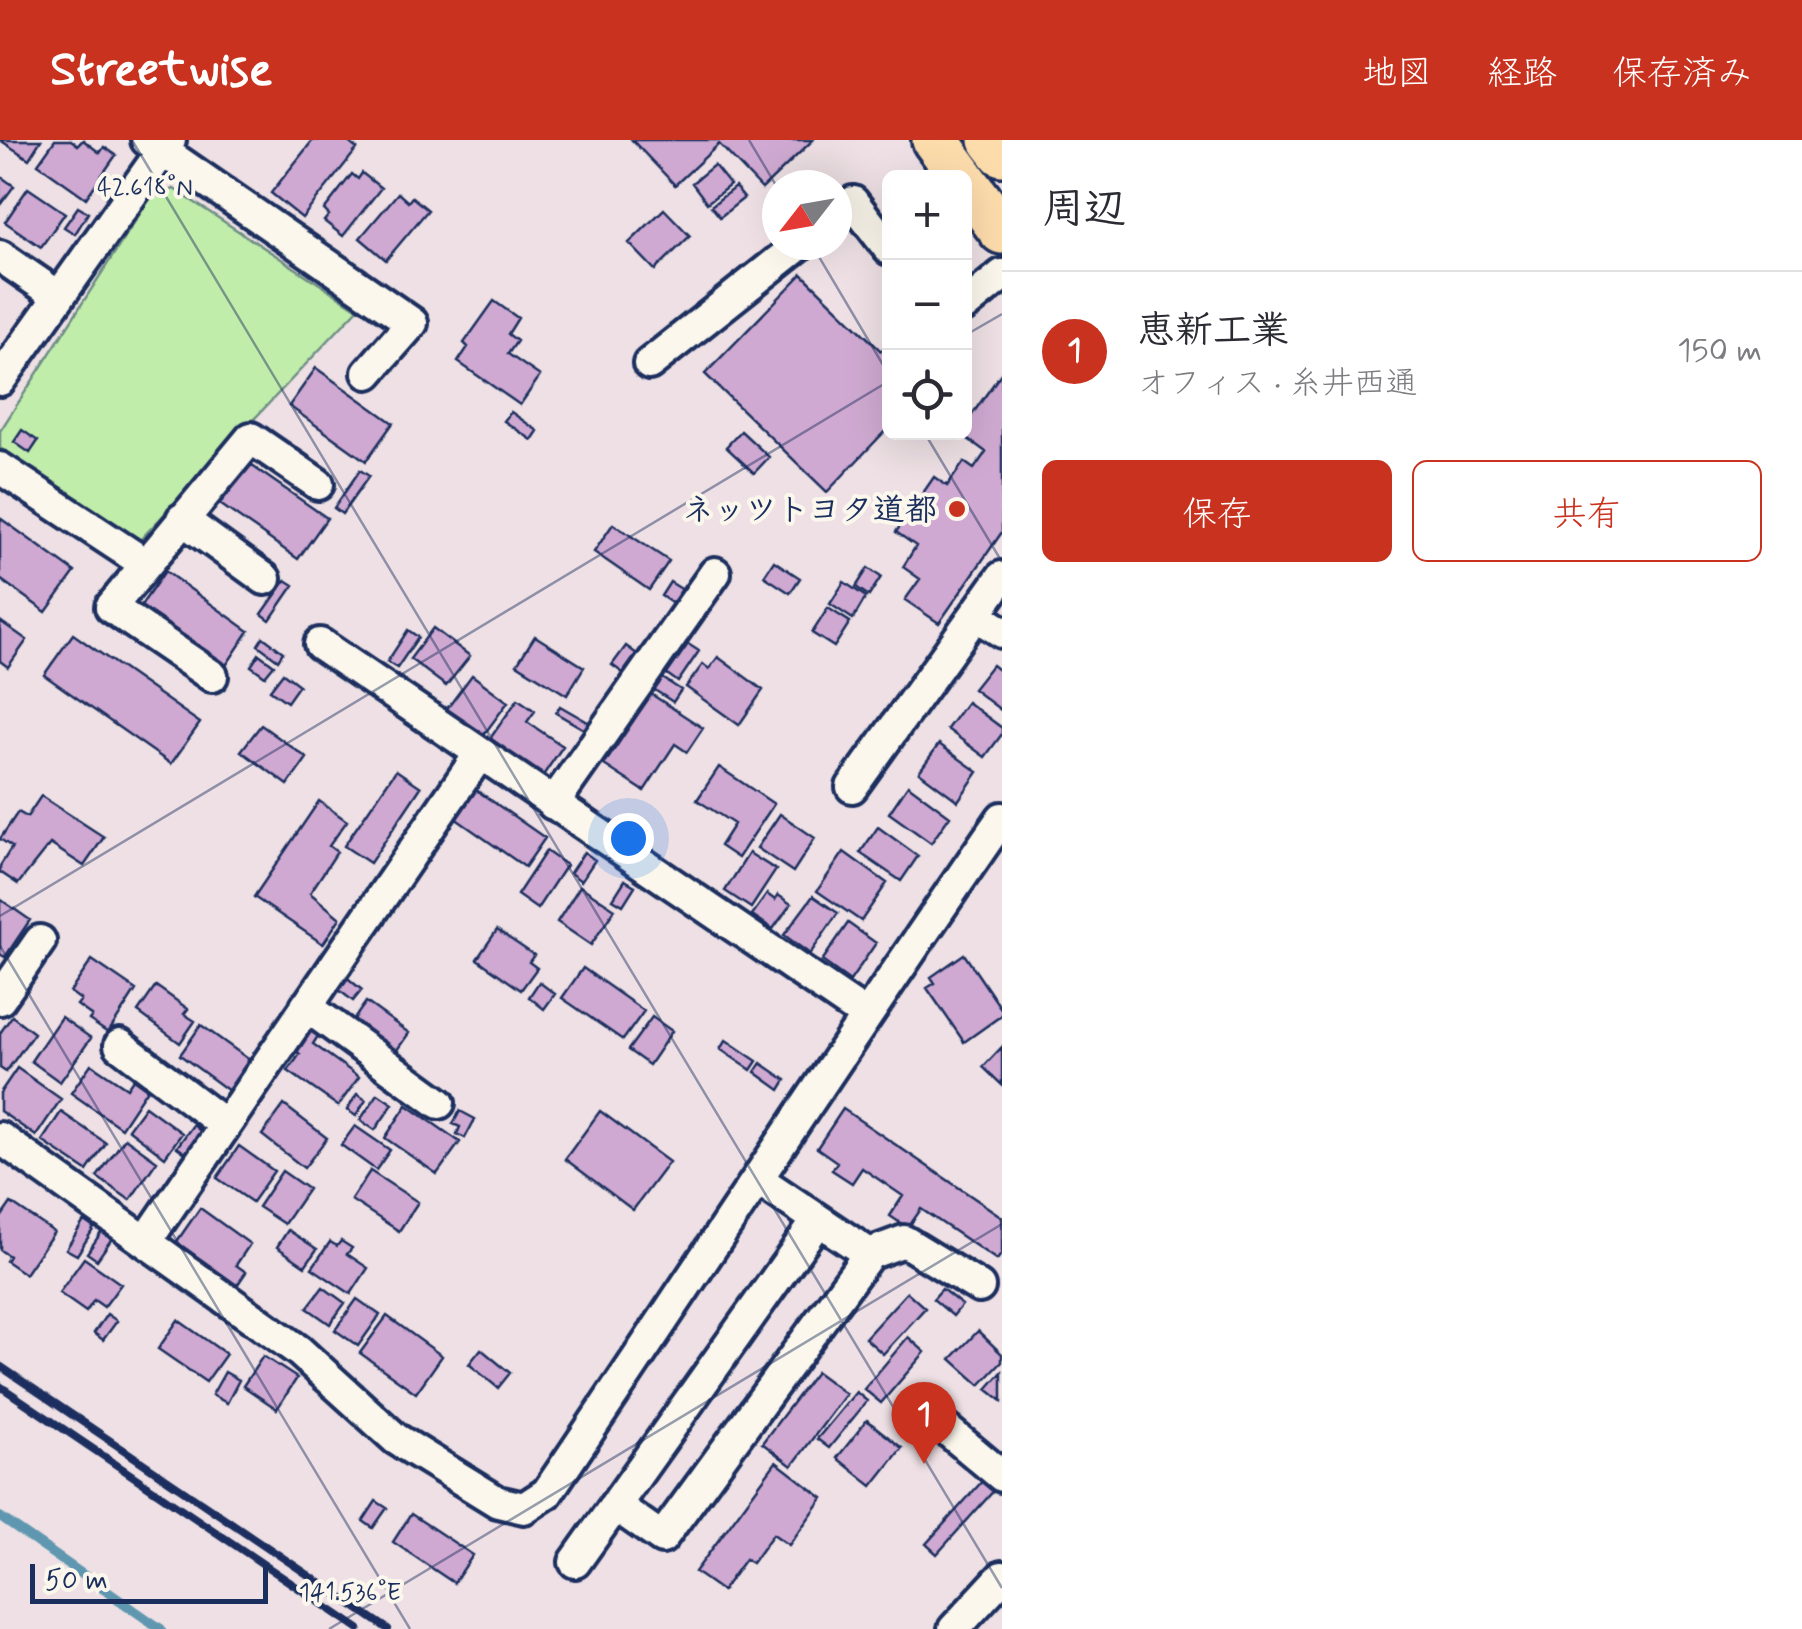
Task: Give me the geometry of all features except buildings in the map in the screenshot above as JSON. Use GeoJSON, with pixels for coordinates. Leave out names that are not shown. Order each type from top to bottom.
{"type":"FeatureCollection","features":[{"type":"Feature","properties":{"kind":"highway"},"geometry":{"type":"LineString","coordinates":[[936,140],[958,170]]}},
{"type":"Feature","properties":{"kind":"highway"},"geometry":{"type":"LineString","coordinates":[[992,140],[1002,153]]}},
{"type":"Feature","properties":{"kind":"highway"},"geometry":{"type":"LineString","coordinates":[[972,190],[1002,231]]}},
{"type":"Feature","properties":{"kind":"street"},"geometry":{"type":"LineString","coordinates":[[0,380],[159,143],[412,323],[368,373]]}},
{"type":"Feature","properties":{"kind":"street"},"geometry":{"type":"LineString","coordinates":[[852,203],[882,239]]}},
{"type":"Feature","properties":{"kind":"street"},"geometry":{"type":"LineString","coordinates":[[0,256],[58,296]]}},
{"type":"Feature","properties":{"kind":"street"},"geometry":{"type":"LineString","coordinates":[[648,364],[780,260]]}},
{"type":"Feature","properties":{"kind":"street"},"geometry":{"type":"LineString","coordinates":[[972,299],[1002,275]]}},
{"type":"Feature","properties":{"kind":"street"},"geometry":{"type":"LineString","coordinates":[[212,676],[110,607],[251,438],[318,484]]}},
{"type":"Feature","properties":{"kind":"street"},"geometry":{"type":"LineString","coordinates":[[0,468],[144,563]]}},
{"type":"Feature","properties":{"kind":"street"},"geometry":{"type":"LineString","coordinates":[[182,519],[265,578]]}},
{"type":"Feature","properties":{"kind":"street"},"geometry":{"type":"LineString","coordinates":[[553,804],[716,573]]}},
{"type":"Feature","properties":{"kind":"street"},"geometry":{"type":"LineString","coordinates":[[852,787],[1002,577]]}},
{"type":"Feature","properties":{"kind":"street"},"geometry":{"type":"LineString","coordinates":[[975,615],[1002,632]]}},
{"type":"Feature","properties":{"kind":"street"},"geometry":{"type":"LineString","coordinates":[[320,644],[865,1015]]}},
{"type":"Feature","properties":{"kind":"street"},"geometry":{"type":"LineString","coordinates":[[147,1240],[479,755]]}},
{"type":"Feature","properties":{"kind":"street"},"geometry":{"type":"LineString","coordinates":[[0,1138],[299,1352],[396,1439],[498,1502],[524,1508],[547,1493],[759,1180],[865,1015],[1002,818]]}},
{"type":"Feature","properties":{"kind":"street"},"geometry":{"type":"LineString","coordinates":[[1,996],[40,941]]}},
{"type":"Feature","properties":{"kind":"street"},"geometry":{"type":"LineString","coordinates":[[306,1006],[439,1103]]}},
{"type":"Feature","properties":{"kind":"street"},"geometry":{"type":"LineString","coordinates":[[120,1046],[225,1125]]}},
{"type":"Feature","properties":{"kind":"street"},"geometry":{"type":"LineString","coordinates":[[759,1180],[870,1254]]}},
{"type":"Feature","properties":{"kind":"street"},"geometry":{"type":"LineString","coordinates":[[574,1562],[818,1220]]}},
{"type":"Feature","properties":{"kind":"street"},"geometry":{"type":"LineString","coordinates":[[615,1505],[662,1538],[870,1254],[904,1241],[980,1287]]}},
{"type":"Feature","properties":{"kind":"street"},"geometry":{"type":"LineString","coordinates":[[941,1425],[1002,1476]]}},
{"type":"Feature","properties":{"kind":"street"},"geometry":{"type":"LineString","coordinates":[[954,1629],[1002,1577]]}},
{"type":"Feature","properties":{"kind":"green space"},"geometry":{"type":"Polygon","coordinates":[[[174,189],[358,309],[138,542],[0,448],[0,431],[150,198],[174,189]]]}},
{"type":"Feature","properties":{"kind":"waterway"},"geometry":{"type":"LineString","coordinates":[[0,1517],[161,1629]]}},
{"type":"Feature","properties":{"kind":"railway"},"geometry":{"type":"LineString","coordinates":[[0,1366],[388,1629]]}},
{"type":"Feature","properties":{"kind":"railway"},"geometry":{"type":"LineString","coordinates":[[0,1386],[359,1629]]}},
{"type":"Feature","properties":{"kind":"place","name":"ネッツトヨタ道都"},"geometry":{"type":"Point","coordinates":[957,509]}},
{"type":"Feature","properties":{"kind":"place","name":"恵新工業"},"geometry":{"type":"Point","coordinates":[924,1464]}}]}
